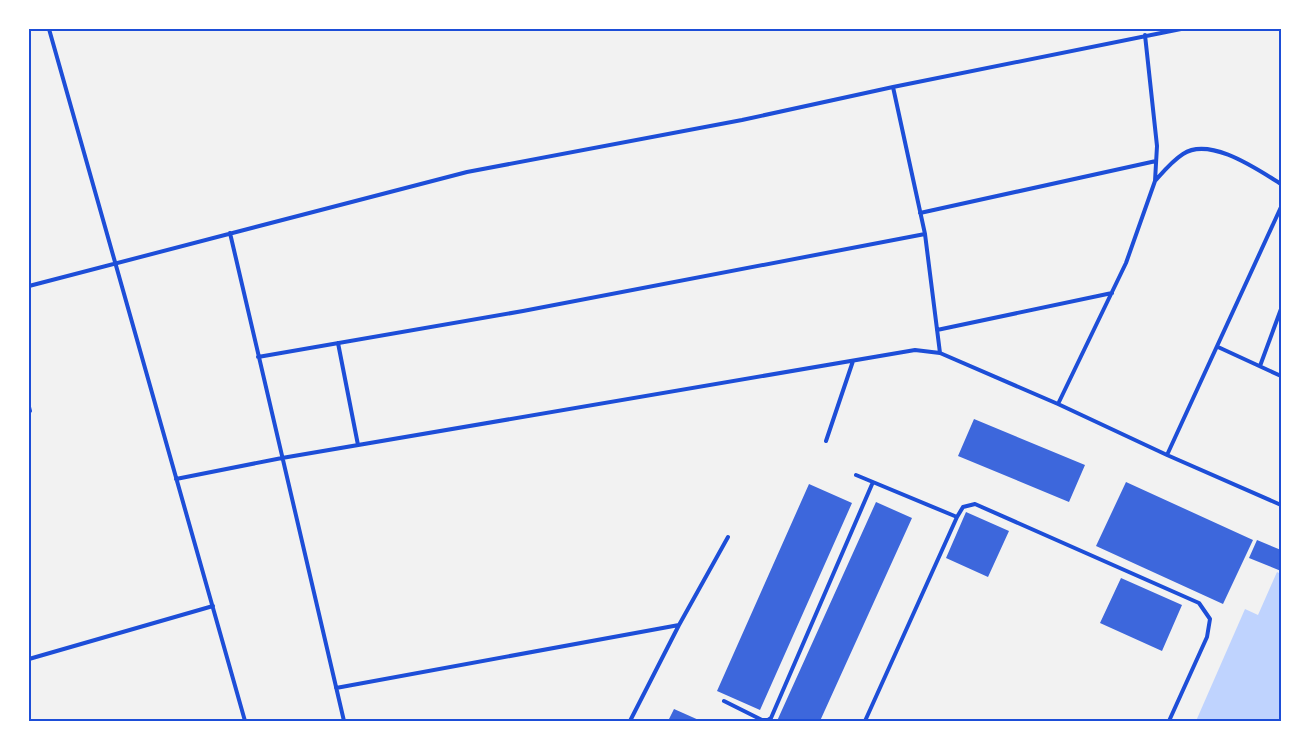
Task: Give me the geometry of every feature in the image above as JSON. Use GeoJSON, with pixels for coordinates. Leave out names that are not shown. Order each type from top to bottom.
{"type":"FeatureCollection","features":[{"type":"Feature","properties":{"kind":"lane"},"geometry":{"type":"LineString","coordinates":[[49,29],[244,721]]}},
{"type":"Feature","properties":{"kind":"lane"},"geometry":{"type":"LineString","coordinates":[[29,286],[114,262],[467,172],[742,120],[893,87],[1181,29]]}},
{"type":"Feature","properties":{"kind":"lane"},"geometry":{"type":"LineString","coordinates":[[1058,404],[1126,263],[1155,181],[1157,146],[1146,35]]}},
{"type":"Feature","properties":{"kind":"lane"},"geometry":{"type":"LineString","coordinates":[[893,87],[924,234],[940,353]]}},
{"type":"Feature","properties":{"kind":"lane"},"geometry":{"type":"LineString","coordinates":[[1155,181],[1184,153],[1210,149],[1241,160],[1281,184]]}},
{"type":"Feature","properties":{"kind":"lane"},"geometry":{"type":"LineString","coordinates":[[920,213],[1156,161]]}},
{"type":"Feature","properties":{"kind":"lane"},"geometry":{"type":"LineString","coordinates":[[1167,455],[1281,207]]}},
{"type":"Feature","properties":{"kind":"lane"},"geometry":{"type":"LineString","coordinates":[[230,233],[344,721]]}},
{"type":"Feature","properties":{"kind":"lane"},"geometry":{"type":"LineString","coordinates":[[258,357],[543,307],[924,234]]}},
{"type":"Feature","properties":{"kind":"lane"},"geometry":{"type":"LineString","coordinates":[[937,330],[1112,293]]}},
{"type":"Feature","properties":{"kind":"lane"},"geometry":{"type":"LineString","coordinates":[[1260,366],[1281,309]]}},
{"type":"Feature","properties":{"kind":"lane"},"geometry":{"type":"LineString","coordinates":[[338,343],[358,445]]}},
{"type":"Feature","properties":{"kind":"lane"},"geometry":{"type":"LineString","coordinates":[[1218,347],[1281,376]]}},
{"type":"Feature","properties":{"kind":"lane"},"geometry":{"type":"LineString","coordinates":[[176,479],[282,458],[915,350],[940,353],[1281,505]]}},
{"type":"Feature","properties":{"kind":"lane"},"geometry":{"type":"LineString","coordinates":[[826,441],[853,360]]}},
{"type":"Feature","properties":{"kind":"lane"},"geometry":{"type":"LineString","coordinates":[[856,475],[957,517]]}},
{"type":"Feature","properties":{"kind":"lane"},"geometry":{"type":"LineString","coordinates":[[724,701],[762,720],[771,718],[873,482]]}},
{"type":"Feature","properties":{"kind":"lane"},"geometry":{"type":"LineString","coordinates":[[865,721],[957,517],[963,507],[975,504],[1199,604],[1210,619],[1207,637],[1169,721]]}},
{"type":"Feature","properties":{"kind":"lane"},"geometry":{"type":"LineString","coordinates":[[630,721],[679,624],[728,538]]}},
{"type":"Feature","properties":{"kind":"lane"},"geometry":{"type":"LineString","coordinates":[[29,659],[213,606]]}},
{"type":"Feature","properties":{"kind":"lane"},"geometry":{"type":"LineString","coordinates":[[336,688],[679,624]]}},
{"type":"Feature","properties":{"kind":"water"},"geometry":{"type":"Polygon","coordinates":[[[1277,572],[1281,574],[1281,721],[1196,721],[1245,609],[1258,615],[1277,572]]]}},
{"type":"Feature","properties":{"kind":"building"},"geometry":{"type":"Polygon","coordinates":[[[974,419],[1085,465],[1069,502],[958,456],[974,419]]]}},
{"type":"Feature","properties":{"kind":"building"},"geometry":{"type":"Polygon","coordinates":[[[1126,482],[1253,540],[1223,604],[1096,546],[1126,482]]]}},
{"type":"Feature","properties":{"kind":"building"},"geometry":{"type":"Polygon","coordinates":[[[809,484],[852,503],[760,710],[717,691],[809,484]]]}},
{"type":"Feature","properties":{"kind":"building"},"geometry":{"type":"Polygon","coordinates":[[[876,502],[912,518],[820,721],[777,721],[876,502]]]}},
{"type":"Feature","properties":{"kind":"building"},"geometry":{"type":"Polygon","coordinates":[[[966,512],[1009,531],[988,577],[946,558],[966,512]]]}},
{"type":"Feature","properties":{"kind":"building"},"geometry":{"type":"Polygon","coordinates":[[[1257,540],[1281,550],[1281,571],[1249,558],[1257,540]]]}},
{"type":"Feature","properties":{"kind":"building"},"geometry":{"type":"Polygon","coordinates":[[[1121,578],[1182,605],[1162,651],[1100,623],[1121,578]]]}},
{"type":"Feature","properties":{"kind":"building"},"geometry":{"type":"Polygon","coordinates":[[[674,709],[701,721],[668,721],[674,709]]]}}]}
